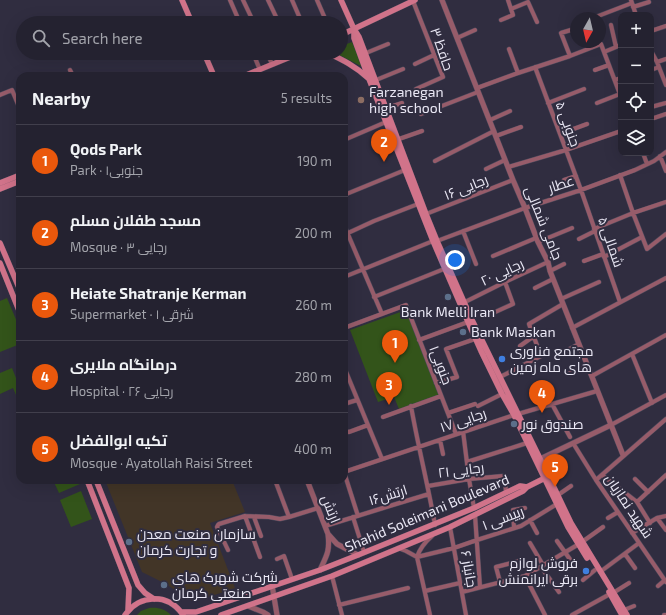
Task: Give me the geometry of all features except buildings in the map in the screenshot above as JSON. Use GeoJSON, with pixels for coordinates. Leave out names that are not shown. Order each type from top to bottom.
{"type":"FeatureCollection","features":[{"type":"Feature","properties":{"kind":"main road"},"geometry":{"type":"LineString","coordinates":[[182,0],[189,16]]}},
{"type":"Feature","properties":{"kind":"main road"},"geometry":{"type":"LineString","coordinates":[[342,0],[366,53],[399,140],[418,204],[465,302],[502,394],[516,414],[540,459],[557,504],[568,527],[580,543],[624,613]]}},
{"type":"Feature","properties":{"kind":"main road"},"geometry":{"type":"LineString","coordinates":[[348,32],[414,1]]}},
{"type":"Feature","properties":{"kind":"main road"},"geometry":{"type":"LineString","coordinates":[[354,29],[354,38],[369,79],[405,170],[426,214],[444,269],[475,339],[484,350],[500,378],[527,443],[558,495],[580,543]]}},
{"type":"Feature","properties":{"kind":"main road"},"geometry":{"type":"LineString","coordinates":[[207,60],[212,72]]}},
{"type":"Feature","properties":{"kind":"main road"},"geometry":{"type":"LineString","coordinates":[[255,72],[280,60]]}},
{"type":"Feature","properties":{"kind":"main road"},"geometry":{"type":"LineString","coordinates":[[343,60],[358,69],[369,79]]}},
{"type":"Feature","properties":{"kind":"main road"},"geometry":{"type":"LineString","coordinates":[[0,183],[16,176]]}},
{"type":"Feature","properties":{"kind":"main road"},"geometry":{"type":"LineString","coordinates":[[0,189],[16,183]]}},
{"type":"Feature","properties":{"kind":"main road"},"geometry":{"type":"LineString","coordinates":[[0,243],[16,281]]}},
{"type":"Feature","properties":{"kind":"main road"},"geometry":{"type":"LineString","coordinates":[[0,263],[16,302]]}},
{"type":"Feature","properties":{"kind":"main road"},"geometry":{"type":"LineString","coordinates":[[10,286],[16,283]]}},
{"type":"Feature","properties":{"kind":"main road"},"geometry":{"type":"LineString","coordinates":[[527,486],[547,477]]}},
{"type":"Feature","properties":{"kind":"main road"},"geometry":{"type":"LineString","coordinates":[[89,484],[129,588],[126,613]]}},
{"type":"Feature","properties":{"kind":"main road"},"geometry":{"type":"LineString","coordinates":[[98,484],[138,585],[145,593],[154,599]]}},
{"type":"Feature","properties":{"kind":"main road","name":"Shahid Soleimani Boulevard"},"geometry":{"type":"LineString","coordinates":[[182,614],[196,612],[320,570],[435,525],[506,494],[520,486],[527,486]]}},
{"type":"Feature","properties":{"kind":"main road","name":"Shahid Soleimani Boulevard"},"geometry":{"type":"LineString","coordinates":[[222,615],[332,576],[435,534],[523,491],[527,486]]}},
{"type":"Feature","properties":{"kind":"main road"},"geometry":{"type":"LineString","coordinates":[[126,613],[134,605],[142,601],[154,599],[167,601],[175,606],[182,614]]}},
{"type":"Feature","properties":{"kind":"street"},"geometry":{"type":"LineString","coordinates":[[230,0],[237,16]]}},
{"type":"Feature","properties":{"kind":"street"},"geometry":{"type":"LineString","coordinates":[[243,0],[251,16]]}},
{"type":"Feature","properties":{"kind":"street"},"geometry":{"type":"LineString","coordinates":[[268,0],[276,16]]}},
{"type":"Feature","properties":{"kind":"street"},"geometry":{"type":"LineString","coordinates":[[292,0],[299,16]]}},
{"type":"Feature","properties":{"kind":"street"},"geometry":{"type":"LineString","coordinates":[[317,0],[324,16]]}},
{"type":"Feature","properties":{"kind":"street","name":"جامی شمالی"},"geometry":{"type":"LineString","coordinates":[[442,0],[537,240],[548,262],[572,328],[623,455]]}},
{"type":"Feature","properties":{"kind":"street"},"geometry":{"type":"LineString","coordinates":[[500,20],[513,15],[508,0]]}},
{"type":"Feature","properties":{"kind":"street","name":"حافظ ۳"},"geometry":{"type":"LineString","coordinates":[[414,1],[443,77],[416,89]]}},
{"type":"Feature","properties":{"kind":"street"},"geometry":{"type":"LineString","coordinates":[[511,9],[528,2],[537,22]]}},
{"type":"Feature","properties":{"kind":"street"},"geometry":{"type":"LineString","coordinates":[[606,13],[632,3],[649,2]]}},
{"type":"Feature","properties":{"kind":"street"},"geometry":{"type":"LineString","coordinates":[[604,52],[616,48],[611,25]]}},
{"type":"Feature","properties":{"kind":"street"},"geometry":{"type":"LineString","coordinates":[[654,31],[666,26]]}},
{"type":"Feature","properties":{"kind":"street"},"geometry":{"type":"LineString","coordinates":[[457,38],[475,30]]}},
{"type":"Feature","properties":{"kind":"street"},"geometry":{"type":"LineString","coordinates":[[570,30],[561,33],[570,56]]}},
{"type":"Feature","properties":{"kind":"street"},"geometry":{"type":"LineString","coordinates":[[366,53],[388,44]]}},
{"type":"Feature","properties":{"kind":"street"},"geometry":{"type":"LineString","coordinates":[[422,114],[518,73],[601,44],[618,88]]}},
{"type":"Feature","properties":{"kind":"street"},"geometry":{"type":"LineString","coordinates":[[509,49],[518,73]]}},
{"type":"Feature","properties":{"kind":"street"},"geometry":{"type":"LineString","coordinates":[[415,64],[434,56]]}},
{"type":"Feature","properties":{"kind":"street"},"geometry":{"type":"LineString","coordinates":[[654,56],[666,85]]}},
{"type":"Feature","properties":{"kind":"street"},"geometry":{"type":"LineString","coordinates":[[657,62],[666,59]]}},
{"type":"Feature","properties":{"kind":"street"},"geometry":{"type":"LineString","coordinates":[[256,60],[260,70]]}},
{"type":"Feature","properties":{"kind":"street"},"geometry":{"type":"LineString","coordinates":[[270,60],[272,64]]}},
{"type":"Feature","properties":{"kind":"street"},"geometry":{"type":"LineString","coordinates":[[595,70],[609,65]]}},
{"type":"Feature","properties":{"kind":"street","name":"جنوبی ۵"},"geometry":{"type":"LineString","coordinates":[[535,67],[581,190]]}},
{"type":"Feature","properties":{"kind":"street"},"geometry":{"type":"LineString","coordinates":[[654,69],[659,67]]}},
{"type":"Feature","properties":{"kind":"street"},"geometry":{"type":"LineString","coordinates":[[376,80],[404,69]]}},
{"type":"Feature","properties":{"kind":"street"},"geometry":{"type":"LineString","coordinates":[[548,102],[584,89]]}},
{"type":"Feature","properties":{"kind":"street"},"geometry":{"type":"LineString","coordinates":[[0,94],[12,90],[16,100]]}},
{"type":"Feature","properties":{"kind":"street"},"geometry":{"type":"LineString","coordinates":[[597,103],[618,97]]}},
{"type":"Feature","properties":{"kind":"street"},"geometry":{"type":"LineString","coordinates":[[654,106],[666,102]]}},
{"type":"Feature","properties":{"kind":"street"},"geometry":{"type":"LineString","coordinates":[[387,108],[402,103]]}},
{"type":"Feature","properties":{"kind":"street"},"geometry":{"type":"LineString","coordinates":[[490,120],[510,112]]}},
{"type":"Feature","properties":{"kind":"street"},"geometry":{"type":"LineString","coordinates":[[654,118],[666,114]]}},
{"type":"Feature","properties":{"kind":"street"},"geometry":{"type":"LineString","coordinates":[[348,138],[386,122]]}},
{"type":"Feature","properties":{"kind":"street"},"geometry":{"type":"LineString","coordinates":[[560,134],[587,124]]}},
{"type":"Feature","properties":{"kind":"street"},"geometry":{"type":"LineString","coordinates":[[435,161],[495,134],[521,127]]}},
{"type":"Feature","properties":{"kind":"street"},"geometry":{"type":"LineString","coordinates":[[399,140],[422,131]]}},
{"type":"Feature","properties":{"kind":"street"},"geometry":{"type":"LineString","coordinates":[[508,167],[566,150],[618,132]]}},
{"type":"Feature","properties":{"kind":"street","name":"عطار"},"geometry":{"type":"LineString","coordinates":[[348,276],[435,241],[635,170],[654,161],[666,152]]}},
{"type":"Feature","properties":{"kind":"street"},"geometry":{"type":"LineString","coordinates":[[643,156],[647,164]]}},
{"type":"Feature","properties":{"kind":"street"},"geometry":{"type":"LineString","coordinates":[[660,156],[666,171]]}},
{"type":"Feature","properties":{"kind":"street"},"geometry":{"type":"LineString","coordinates":[[486,168],[505,160]]}},
{"type":"Feature","properties":{"kind":"street"},"geometry":{"type":"LineString","coordinates":[[348,194],[405,170]]}},
{"type":"Feature","properties":{"kind":"street"},"geometry":{"type":"LineString","coordinates":[[620,175],[647,250],[666,234]]}},
{"type":"Feature","properties":{"kind":"street"},"geometry":{"type":"LineString","coordinates":[[564,180],[576,176]]}},
{"type":"Feature","properties":{"kind":"street","name":"رجایی ۱۶"},"geometry":{"type":"LineString","coordinates":[[426,214],[513,180]]}},
{"type":"Feature","properties":{"kind":"street","name":"شمالی ۵"},"geometry":{"type":"LineString","coordinates":[[581,190],[620,302]]}},
{"type":"Feature","properties":{"kind":"street"},"geometry":{"type":"LineString","coordinates":[[579,239],[633,213],[666,202]]}},
{"type":"Feature","properties":{"kind":"street"},"geometry":{"type":"LineString","coordinates":[[348,327],[382,314],[348,233],[418,204]]}},
{"type":"Feature","properties":{"kind":"street"},"geometry":{"type":"LineString","coordinates":[[493,256],[572,228]]}},
{"type":"Feature","properties":{"kind":"street"},"geometry":{"type":"LineString","coordinates":[[463,232],[476,264]]}},
{"type":"Feature","properties":{"kind":"street"},"geometry":{"type":"LineString","coordinates":[[584,261],[604,255],[642,237]]}},
{"type":"Feature","properties":{"kind":"street","name":"رجایی ۲۰"},"geometry":{"type":"LineString","coordinates":[[465,302],[548,262]]}},
{"type":"Feature","properties":{"kind":"street"},"geometry":{"type":"LineString","coordinates":[[550,271],[564,264]]}},
{"type":"Feature","properties":{"kind":"street"},"geometry":{"type":"LineString","coordinates":[[374,297],[444,269]]}},
{"type":"Feature","properties":{"kind":"street"},"geometry":{"type":"LineString","coordinates":[[572,328],[666,278]]}},
{"type":"Feature","properties":{"kind":"street"},"geometry":{"type":"LineString","coordinates":[[535,288],[553,279]]}},
{"type":"Feature","properties":{"kind":"street"},"geometry":{"type":"LineString","coordinates":[[494,313],[513,304],[505,282]]}},
{"type":"Feature","properties":{"kind":"street"},"geometry":{"type":"LineString","coordinates":[[500,378],[541,356],[529,324],[562,302],[599,282]]}},
{"type":"Feature","properties":{"kind":"street","name":"جنوبی۱"},"geometry":{"type":"LineString","coordinates":[[382,314],[406,304],[456,434]]}},
{"type":"Feature","properties":{"kind":"street"},"geometry":{"type":"LineString","coordinates":[[419,340],[468,322]]}},
{"type":"Feature","properties":{"kind":"street"},"geometry":{"type":"LineString","coordinates":[[592,376],[666,335]]}},
{"type":"Feature","properties":{"kind":"street"},"geometry":{"type":"LineString","coordinates":[[520,346],[534,336]]}},
{"type":"Feature","properties":{"kind":"street"},"geometry":{"type":"LineString","coordinates":[[436,383],[458,377],[446,349],[475,339]]}},
{"type":"Feature","properties":{"kind":"street"},"geometry":{"type":"LineString","coordinates":[[564,352],[579,344]]}},
{"type":"Feature","properties":{"kind":"street"},"geometry":{"type":"LineString","coordinates":[[632,354],[652,403]]}},
{"type":"Feature","properties":{"kind":"street"},"geometry":{"type":"LineString","coordinates":[[568,374],[587,366]]}},
{"type":"Feature","properties":{"kind":"street"},"geometry":{"type":"LineString","coordinates":[[348,376],[382,459]]}},
{"type":"Feature","properties":{"kind":"street","name":"رجایی ۱۷"},"geometry":{"type":"LineString","coordinates":[[348,471],[516,414],[597,391]]}},
{"type":"Feature","properties":{"kind":"street"},"geometry":{"type":"LineString","coordinates":[[448,413],[477,405],[502,394]]}},
{"type":"Feature","properties":{"kind":"street"},"geometry":{"type":"LineString","coordinates":[[540,459],[611,425],[666,395]]}},
{"type":"Feature","properties":{"kind":"street"},"geometry":{"type":"LineString","coordinates":[[383,416],[441,396]]}},
{"type":"Feature","properties":{"kind":"street"},"geometry":{"type":"LineString","coordinates":[[348,403],[357,400]]}},
{"type":"Feature","properties":{"kind":"street"},"geometry":{"type":"LineString","coordinates":[[552,404],[570,437]]}},
{"type":"Feature","properties":{"kind":"street"},"geometry":{"type":"LineString","coordinates":[[412,406],[435,525]]}},
{"type":"Feature","properties":{"kind":"street"},"geometry":{"type":"LineString","coordinates":[[596,480],[666,419]]}},
{"type":"Feature","properties":{"kind":"street"},"geometry":{"type":"LineString","coordinates":[[348,432],[368,425]]}},
{"type":"Feature","properties":{"kind":"street"},"geometry":{"type":"LineString","coordinates":[[463,431],[474,508]]}},
{"type":"Feature","properties":{"kind":"street"},"geometry":{"type":"LineString","coordinates":[[440,440],[443,454]]}},
{"type":"Feature","properties":{"kind":"street"},"geometry":{"type":"LineString","coordinates":[[467,462],[527,443]]}},
{"type":"Feature","properties":{"kind":"street","name":"شهید نمازیان"},"geometry":{"type":"LineString","coordinates":[[573,443],[632,533],[664,574],[666,581]]}},
{"type":"Feature","properties":{"kind":"street"},"geometry":{"type":"LineString","coordinates":[[637,502],[666,474]]}},
{"type":"Feature","properties":{"kind":"street"},"geometry":{"type":"LineString","coordinates":[[602,475],[637,502],[650,522]]}},
{"type":"Feature","properties":{"kind":"street","name":"رجایی ۲۱"},"geometry":{"type":"LineString","coordinates":[[428,486],[469,479],[504,477],[506,494]]}},
{"type":"Feature","properties":{"kind":"street"},"geometry":{"type":"LineString","coordinates":[[635,479],[648,492]]}},
{"type":"Feature","properties":{"kind":"street"},"geometry":{"type":"LineString","coordinates":[[277,484],[289,517]]}},
{"type":"Feature","properties":{"kind":"street","name":"ارتش"},"geometry":{"type":"LineString","coordinates":[[308,484],[328,534],[337,544],[358,555]]}},
{"type":"Feature","properties":{"kind":"street"},"geometry":{"type":"LineString","coordinates":[[347,484],[364,552]]}},
{"type":"Feature","properties":{"kind":"street"},"geometry":{"type":"LineString","coordinates":[[558,495],[571,486]]}},
{"type":"Feature","properties":{"kind":"street","name":"ارتش۱۶"},"geometry":{"type":"LineString","coordinates":[[325,526],[430,494]]}},
{"type":"Feature","properties":{"kind":"street","name":"رییسی ۱"},"geometry":{"type":"LineString","coordinates":[[417,557],[454,548],[521,526],[557,504]]}},
{"type":"Feature","properties":{"kind":"street"},"geometry":{"type":"LineString","coordinates":[[228,550],[218,525],[245,516],[278,519],[318,508]]}},
{"type":"Feature","properties":{"kind":"street"},"geometry":{"type":"LineString","coordinates":[[514,528],[513,510],[524,508]]}},
{"type":"Feature","properties":{"kind":"street"},"geometry":{"type":"LineString","coordinates":[[608,518],[618,512]]}},
{"type":"Feature","properties":{"kind":"street"},"geometry":{"type":"LineString","coordinates":[[475,515],[480,587]]}},
{"type":"Feature","properties":{"kind":"street"},"geometry":{"type":"LineString","coordinates":[[245,516],[260,557]]}},
{"type":"Feature","properties":{"kind":"street"},"geometry":{"type":"LineString","coordinates":[[632,533],[657,518],[666,516]]}},
{"type":"Feature","properties":{"kind":"street"},"geometry":{"type":"LineString","coordinates":[[254,517],[261,536]]}},
{"type":"Feature","properties":{"kind":"street"},"geometry":{"type":"LineString","coordinates":[[657,518],[666,530]]}},
{"type":"Feature","properties":{"kind":"street"},"geometry":{"type":"LineString","coordinates":[[530,520],[537,533]]}},
{"type":"Feature","properties":{"kind":"street","name":"جانباز ۶"},"geometry":{"type":"LineString","coordinates":[[450,527],[466,615]]}},
{"type":"Feature","properties":{"kind":"street"},"geometry":{"type":"LineString","coordinates":[[462,592],[525,576],[580,543],[603,527]]}},
{"type":"Feature","properties":{"kind":"street"},"geometry":{"type":"LineString","coordinates":[[320,570],[328,553],[328,534]]}},
{"type":"Feature","properties":{"kind":"street"},"geometry":{"type":"LineString","coordinates":[[430,615],[417,557],[422,546],[435,534]]}},
{"type":"Feature","properties":{"kind":"street"},"geometry":{"type":"LineString","coordinates":[[557,541],[574,565]]}},
{"type":"Feature","properties":{"kind":"street"},"geometry":{"type":"LineString","coordinates":[[530,543],[542,566],[559,592]]}},
{"type":"Feature","properties":{"kind":"street"},"geometry":{"type":"LineString","coordinates":[[583,580],[625,554],[639,543]]}},
{"type":"Feature","properties":{"kind":"street"},"geometry":{"type":"LineString","coordinates":[[398,548],[417,557]]}},
{"type":"Feature","properties":{"kind":"street"},"geometry":{"type":"LineString","coordinates":[[625,554],[635,568]]}},
{"type":"Feature","properties":{"kind":"street"},"geometry":{"type":"LineString","coordinates":[[276,559],[284,556],[292,579]]}},
{"type":"Feature","properties":{"kind":"street"},"geometry":{"type":"LineString","coordinates":[[500,582],[496,567],[519,561]]}},
{"type":"Feature","properties":{"kind":"street"},"geometry":{"type":"LineString","coordinates":[[332,576],[342,615]]}},
{"type":"Feature","properties":{"kind":"street"},"geometry":{"type":"LineString","coordinates":[[525,576],[544,615]]}},
{"type":"Feature","properties":{"kind":"street"},"geometry":{"type":"LineString","coordinates":[[658,586],[666,581]]}},
{"type":"Feature","properties":{"kind":"street"},"geometry":{"type":"LineString","coordinates":[[425,591],[460,583]]}},
{"type":"Feature","properties":{"kind":"street"},"geometry":{"type":"LineString","coordinates":[[572,615],[629,583]]}},
{"type":"Feature","properties":{"kind":"street"},"geometry":{"type":"LineString","coordinates":[[272,585],[277,615]]}},
{"type":"Feature","properties":{"kind":"street"},"geometry":{"type":"LineString","coordinates":[[339,605],[408,588]]}},
{"type":"Feature","properties":{"kind":"street"},"geometry":{"type":"LineString","coordinates":[[248,606],[268,615]]}},
{"type":"Feature","properties":{"kind":"street"},"geometry":{"type":"LineString","coordinates":[[624,613],[634,606]]}},
{"type":"Feature","properties":{"kind":"shaded area"},"geometry":{"type":"Polygon","coordinates":[[[107,484],[234,484],[245,512],[210,523],[235,588],[194,602],[164,583],[142,572],[107,484]]]}},
{"type":"Feature","properties":{"kind":"green space"},"geometry":{"type":"Polygon","coordinates":[[[352,42],[363,67],[348,60],[348,43],[352,42]]]}},
{"type":"Feature","properties":{"kind":"green space"},"geometry":{"type":"Polygon","coordinates":[[[7,298],[16,319],[16,346],[0,352],[0,301],[7,298]]]}},
{"type":"Feature","properties":{"kind":"green space"},"geometry":{"type":"Polygon","coordinates":[[[406,310],[440,396],[399,409],[394,397],[378,402],[350,330],[406,310]]]}},
{"type":"Feature","properties":{"kind":"green space"},"geometry":{"type":"Polygon","coordinates":[[[12,368],[16,378],[16,395],[13,388],[0,394],[0,373],[12,368]]]}},
{"type":"Feature","properties":{"kind":"green space"},"geometry":{"type":"Polygon","coordinates":[[[55,484],[80,484],[59,493],[55,484]]]}},
{"type":"Feature","properties":{"kind":"green space"},"geometry":{"type":"Polygon","coordinates":[[[81,491],[92,519],[71,527],[60,500],[81,491]]]}},
{"type":"Feature","properties":{"kind":"green space"},"geometry":{"type":"Polygon","coordinates":[[[149,608],[161,609],[171,615],[137,615],[141,611],[149,608]]]}},
{"type":"Feature","properties":{"kind":"place","name":"Farzanegan high school"},"geometry":{"type":"Point","coordinates":[361,100]}},
{"type":"Feature","properties":{"kind":"place","name":"مسجد طفلان مسلم"},"geometry":{"type":"Point","coordinates":[384,162]}},
{"type":"Feature","properties":{"kind":"place","name":"Bank Melli Iran"},"geometry":{"type":"Point","coordinates":[448,297]}},
{"type":"Feature","properties":{"kind":"place","name":"Bank Maskan"},"geometry":{"type":"Point","coordinates":[463,332]}},
{"type":"Feature","properties":{"kind":"place","name":"مجتمع فناوری های ماه زمین"},"geometry":{"type":"Point","coordinates":[502,359]}},
{"type":"Feature","properties":{"kind":"place","name":"Qods Park"},"geometry":{"type":"Point","coordinates":[395,363]}},
{"type":"Feature","properties":{"kind":"place","name":"Heiate Shatranje Kerman"},"geometry":{"type":"Point","coordinates":[389,405]}},
{"type":"Feature","properties":{"kind":"place","name":"درمانگاه ملایری"},"geometry":{"type":"Point","coordinates":[542,413]}},
{"type":"Feature","properties":{"kind":"place","name":"صندوق نور"},"geometry":{"type":"Point","coordinates":[514,424]}},
{"type":"Feature","properties":{"kind":"place","name":"تکیه ابوالفضل"},"geometry":{"type":"Point","coordinates":[555,487]}},
{"type":"Feature","properties":{"kind":"place","name":"سازمان صنعت معدن و تجارت کرمان"},"geometry":{"type":"Point","coordinates":[129,542]}},
{"type":"Feature","properties":{"kind":"place","name":"فروش لوازم برقی ایرانمنش"},"geometry":{"type":"Point","coordinates":[586,571]}},
{"type":"Feature","properties":{"kind":"place","name":"شرکت شهرک های صنعتی کرمان"},"geometry":{"type":"Point","coordinates":[164,585]}}]}
